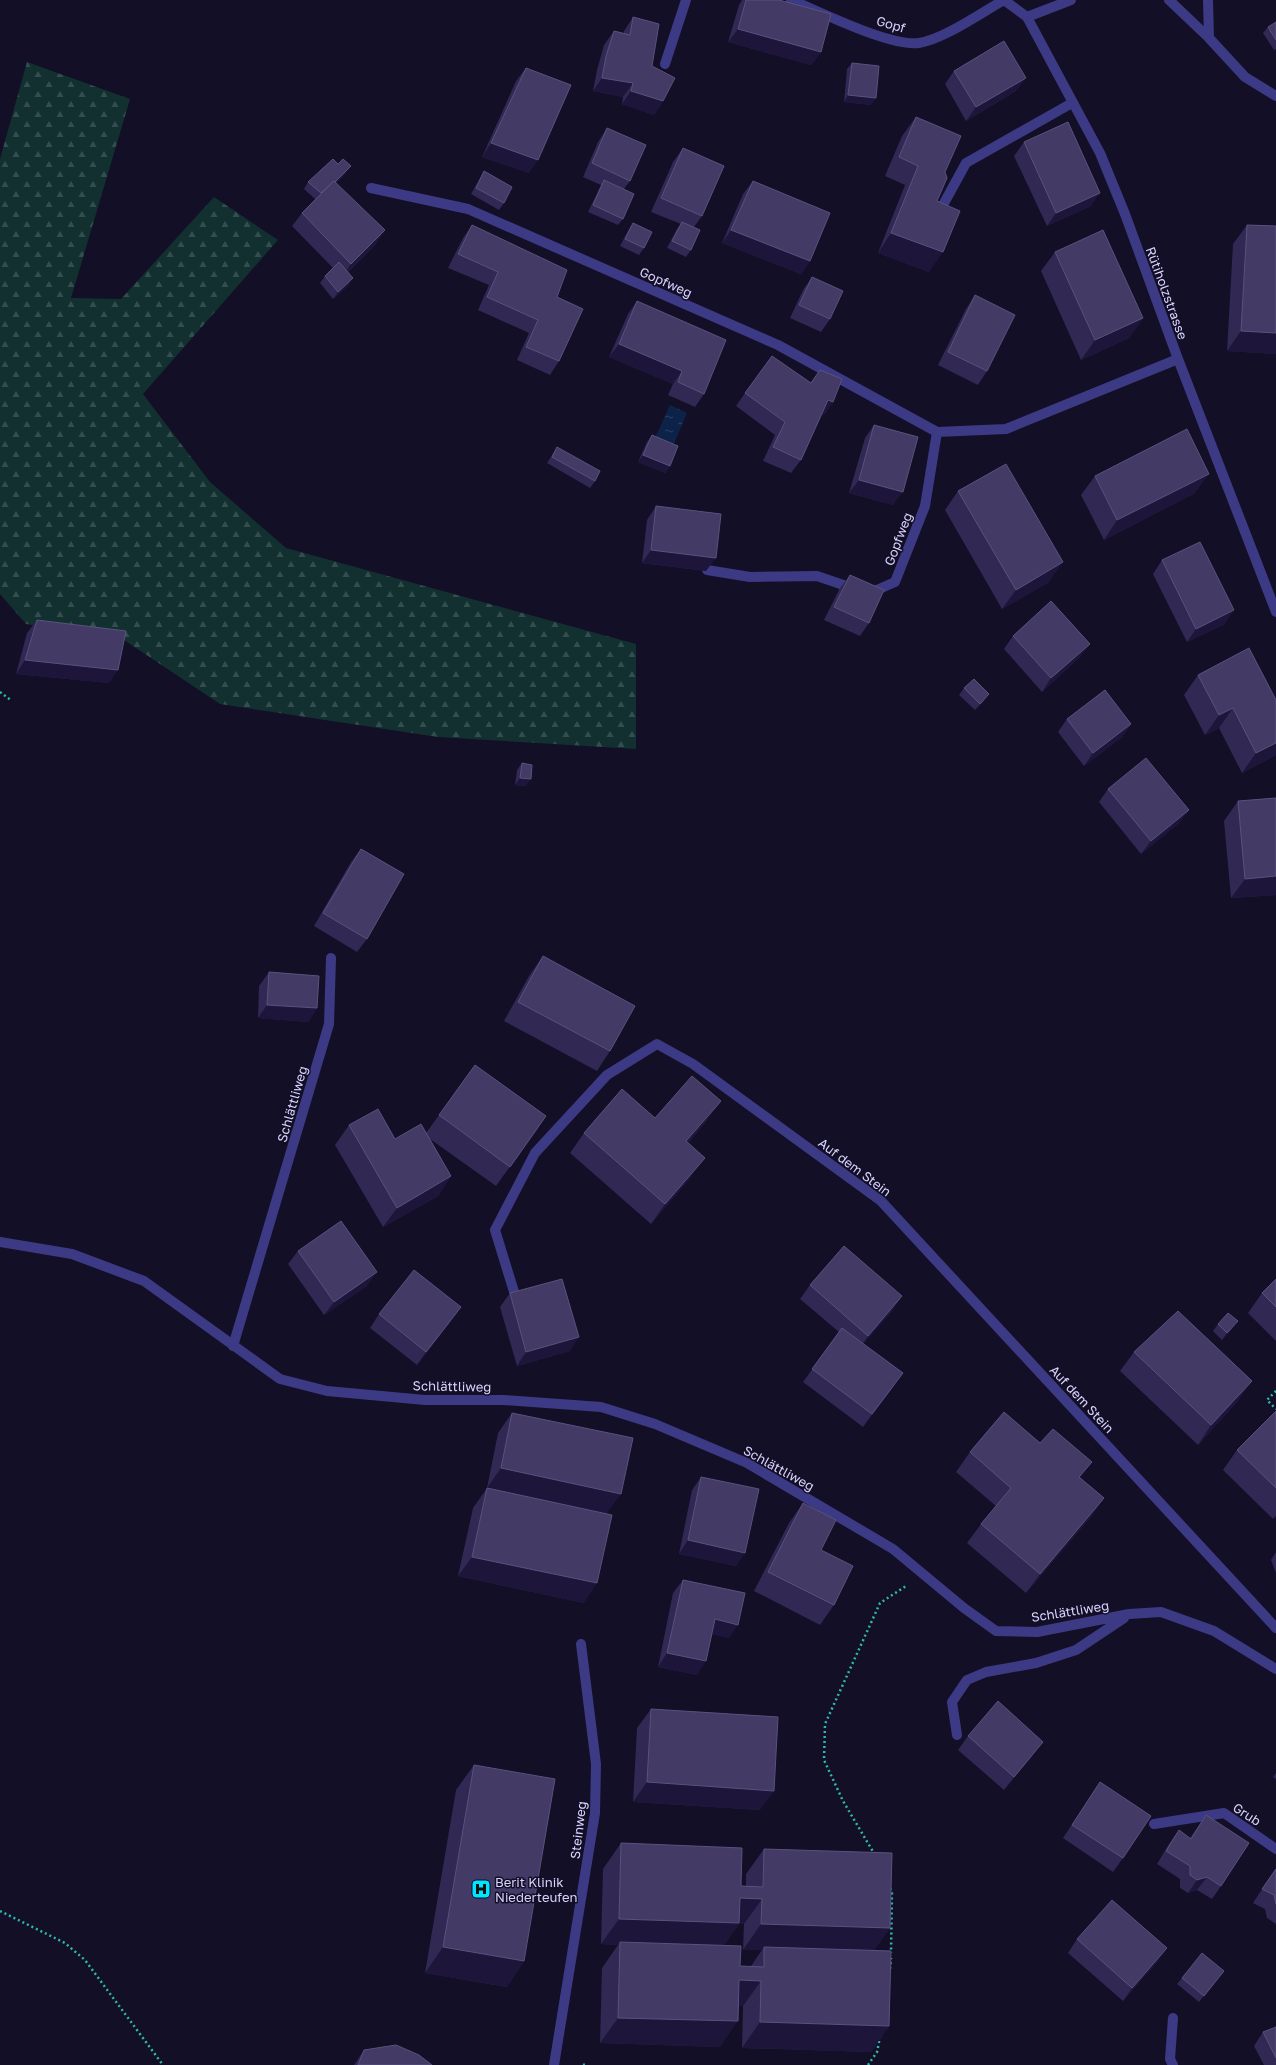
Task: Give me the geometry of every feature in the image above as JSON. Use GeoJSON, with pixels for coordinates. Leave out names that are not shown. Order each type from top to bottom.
{"type":"FeatureCollection","features":[{"type":"Feature","properties":{"kind":"street"},"geometry":{"type":"LineString","coordinates":[[665,64],[686,0]]}},
{"type":"Feature","properties":{"kind":"street","name":"Gopf"},"geometry":{"type":"LineString","coordinates":[[792,0],[896,42],[919,43],[942,35],[1004,0]]}},
{"type":"Feature","properties":{"kind":"street","name":"Rütiholzstrasse"},"geometry":{"type":"LineString","coordinates":[[1004,0],[1027,18],[1100,153],[1276,612]]}},
{"type":"Feature","properties":{"kind":"street"},"geometry":{"type":"LineString","coordinates":[[1027,18],[1071,0]]}},
{"type":"Feature","properties":{"kind":"street"},"geometry":{"type":"LineString","coordinates":[[1169,0],[1209,38],[1245,77],[1276,96]]}},
{"type":"Feature","properties":{"kind":"street"},"geometry":{"type":"LineString","coordinates":[[1208,0],[1209,38]]}},
{"type":"Feature","properties":{"kind":"street"},"geometry":{"type":"LineString","coordinates":[[936,217],[966,163],[1072,103]]}},
{"type":"Feature","properties":{"kind":"street","name":"Gopfweg"},"geometry":{"type":"LineString","coordinates":[[371,188],[468,209],[778,345],[937,432],[925,506],[895,582],[869,594],[817,576],[750,577],[707,570]]}},
{"type":"Feature","properties":{"kind":"street"},"geometry":{"type":"LineString","coordinates":[[937,432],[1006,429],[1178,359]]}},
{"type":"Feature","properties":{"kind":"street","name":"Schlättliweg"},"geometry":{"type":"LineString","coordinates":[[233,1346],[329,1024],[332,958]]}},
{"type":"Feature","properties":{"kind":"street","name":"Auf dem Stein"},"geometry":{"type":"LineString","coordinates":[[515,1295],[495,1230],[535,1152],[607,1075],[657,1044],[693,1064],[881,1201],[1276,1628]]}},
{"type":"Feature","properties":{"kind":"street","name":"Schlättliweg"},"geometry":{"type":"LineString","coordinates":[[0,1242],[72,1254],[144,1281],[280,1379],[327,1391],[425,1400],[502,1400],[601,1408],[655,1424],[747,1463],[894,1549],[964,1608],[996,1631],[1038,1632],[1130,1614],[1160,1612],[1214,1631],[1276,1669]]}},
{"type":"Feature","properties":{"kind":"street"},"geometry":{"type":"LineString","coordinates":[[957,1735],[952,1702],[967,1680],[986,1672],[1036,1663],[1076,1650],[1130,1614]]}},
{"type":"Feature","properties":{"kind":"street","name":"Steinweg"},"geometry":{"type":"LineString","coordinates":[[554,2065],[595,1813],[596,1764],[581,1644]]}},
{"type":"Feature","properties":{"kind":"street","name":"Grub"},"geometry":{"type":"LineString","coordinates":[[1154,1824],[1224,1813],[1276,1849]]}},
{"type":"Feature","properties":{"kind":"street"},"geometry":{"type":"LineString","coordinates":[[1173,2018],[1170,2059],[1173,2065]]}},
{"type":"Feature","properties":{"kind":"path"},"geometry":{"type":"LineString","coordinates":[[0,692],[12,701]]}},
{"type":"Feature","properties":{"kind":"path"},"geometry":{"type":"LineString","coordinates":[[1276,1391],[1267,1400],[1276,1409]]}},
{"type":"Feature","properties":{"kind":"path"},"geometry":{"type":"LineString","coordinates":[[876,1858],[843,1801],[824,1760],[825,1724],[880,1603],[908,1584],[929,1578]]}},
{"type":"Feature","properties":{"kind":"path"},"geometry":{"type":"LineString","coordinates":[[889,1885],[892,1892],[890,1974]]}},
{"type":"Feature","properties":{"kind":"path"},"geometry":{"type":"LineString","coordinates":[[0,1911],[65,1943],[85,1960],[163,2065]]}},
{"type":"Feature","properties":{"kind":"path"},"geometry":{"type":"LineString","coordinates":[[868,2065],[877,2052],[880,2036]]}},
{"type":"Feature","properties":{"kind":"path"},"geometry":{"type":"LineString","coordinates":[[583,2065],[587,2064]]}},
{"type":"Feature","properties":{"kind":"green space"},"geometry":{"type":"Polygon","coordinates":[[[27,62],[130,99],[71,298],[121,299],[214,197],[278,240],[143,394],[210,482],[286,548],[636,644],[636,749],[438,737],[220,704],[124,640],[26,624],[0,594],[0,159],[27,62]]]}},
{"type":"Feature","properties":{"kind":"water"},"geometry":{"type":"Polygon","coordinates":[[[670,405],[687,413],[673,446],[655,438],[670,405]]]}},
{"type":"Feature","properties":{"kind":"building"},"geometry":{"type":"Polygon","coordinates":[[[746,0],[779,0],[831,14],[821,52],[738,29],[746,0]]]}},
{"type":"Feature","properties":{"kind":"building"},"geometry":{"type":"Polygon","coordinates":[[[633,17],[659,24],[652,66],[675,78],[663,101],[631,91],[633,83],[602,78],[606,56],[614,31],[630,35],[633,17]]]}},
{"type":"Feature","properties":{"kind":"building"},"geometry":{"type":"Polygon","coordinates":[[[1276,22],[1276,40],[1268,27],[1276,22]]]}},
{"type":"Feature","properties":{"kind":"building"},"geometry":{"type":"Polygon","coordinates":[[[1004,41],[1026,78],[976,107],[954,71],[1004,41]]]}},
{"type":"Feature","properties":{"kind":"building"},"geometry":{"type":"Polygon","coordinates":[[[852,63],[879,66],[876,98],[848,95],[852,63]]]}},
{"type":"Feature","properties":{"kind":"building"},"geometry":{"type":"Polygon","coordinates":[[[526,68],[571,85],[538,160],[491,143],[526,68]]]}},
{"type":"Feature","properties":{"kind":"building"},"geometry":{"type":"Polygon","coordinates":[[[916,117],[961,136],[945,172],[947,178],[937,201],[960,211],[943,252],[891,233],[918,166],[899,157],[916,117]]]}},
{"type":"Feature","properties":{"kind":"building"},"geometry":{"type":"Polygon","coordinates":[[[1068,122],[1100,193],[1056,213],[1024,142],[1068,122]]]}},
{"type":"Feature","properties":{"kind":"building"},"geometry":{"type":"Polygon","coordinates":[[[607,128],[646,145],[630,181],[592,163],[607,128]]]}},
{"type":"Feature","properties":{"kind":"building"},"geometry":{"type":"Polygon","coordinates":[[[683,148],[724,166],[702,216],[661,198],[683,148]]]}},
{"type":"Feature","properties":{"kind":"building"},"geometry":{"type":"Polygon","coordinates":[[[333,159],[338,164],[343,159],[351,166],[321,193],[308,182],[333,159]]]}},
{"type":"Feature","properties":{"kind":"building"},"geometry":{"type":"Polygon","coordinates":[[[484,171],[512,187],[504,203],[476,188],[484,171]]]}},
{"type":"Feature","properties":{"kind":"building"},"geometry":{"type":"Polygon","coordinates":[[[604,180],[634,194],[623,219],[593,205],[604,180]]]}},
{"type":"Feature","properties":{"kind":"building"},"geometry":{"type":"Polygon","coordinates":[[[334,181],[385,230],[351,264],[302,213],[334,181]]]}},
{"type":"Feature","properties":{"kind":"building"},"geometry":{"type":"Polygon","coordinates":[[[753,181],[830,213],[810,261],[731,230],[753,181]]]}},
{"type":"Feature","properties":{"kind":"building"},"geometry":{"type":"Polygon","coordinates":[[[682,222],[700,230],[691,250],[672,241],[682,222]]]}},
{"type":"Feature","properties":{"kind":"building"},"geometry":{"type":"Polygon","coordinates":[[[633,223],[652,232],[644,248],[625,239],[633,223]]]}},
{"type":"Feature","properties":{"kind":"building"},"geometry":{"type":"Polygon","coordinates":[[[472,225],[567,270],[557,297],[583,309],[559,361],[526,347],[538,320],[487,297],[498,272],[458,254],[472,225]]]}},
{"type":"Feature","properties":{"kind":"building"},"geometry":{"type":"Polygon","coordinates":[[[1247,225],[1276,226],[1276,333],[1241,331],[1247,225]]]}},
{"type":"Feature","properties":{"kind":"building"},"geometry":{"type":"Polygon","coordinates":[[[1103,230],[1143,318],[1095,340],[1055,252],[1103,230]]]}},
{"type":"Feature","properties":{"kind":"building"},"geometry":{"type":"Polygon","coordinates":[[[339,262],[353,278],[338,292],[325,276],[339,262]]]}},
{"type":"Feature","properties":{"kind":"building"},"geometry":{"type":"Polygon","coordinates":[[[812,277],[843,291],[830,319],[799,305],[812,277]]]}},
{"type":"Feature","properties":{"kind":"building"},"geometry":{"type":"Polygon","coordinates":[[[975,295],[1015,315],[987,371],[948,352],[975,295]]]}},
{"type":"Feature","properties":{"kind":"building"},"geometry":{"type":"Polygon","coordinates":[[[637,301],[726,340],[704,394],[678,382],[682,371],[619,344],[637,301]]]}},
{"type":"Feature","properties":{"kind":"building"},"geometry":{"type":"Polygon","coordinates":[[[772,356],[811,383],[820,370],[842,379],[833,402],[828,400],[801,460],[773,447],[785,422],[745,393],[772,356]]]}},
{"type":"Feature","properties":{"kind":"building"},"geometry":{"type":"Polygon","coordinates":[[[874,425],[918,437],[903,492],[859,480],[874,425]]]}},
{"type":"Feature","properties":{"kind":"building"},"geometry":{"type":"Polygon","coordinates":[[[1187,429],[1209,474],[1117,520],[1095,476],[1187,429]]]}},
{"type":"Feature","properties":{"kind":"building"},"geometry":{"type":"Polygon","coordinates":[[[652,435],[678,446],[670,466],[643,455],[652,435]]]}},
{"type":"Feature","properties":{"kind":"building"},"geometry":{"type":"Polygon","coordinates":[[[557,447],[600,471],[595,481],[552,457],[557,447]]]}},
{"type":"Feature","properties":{"kind":"building"},"geometry":{"type":"Polygon","coordinates":[[[1006,464],[1063,562],[1016,590],[958,491],[1006,464]]]}},
{"type":"Feature","properties":{"kind":"building"},"geometry":{"type":"Polygon","coordinates":[[[656,506],[721,514],[716,558],[651,550],[656,506]]]}},
{"type":"Feature","properties":{"kind":"building"},"geometry":{"type":"Polygon","coordinates":[[[1200,542],[1234,610],[1196,629],[1162,560],[1200,542]]]}},
{"type":"Feature","properties":{"kind":"building"},"geometry":{"type":"Polygon","coordinates":[[[850,575],[884,590],[869,623],[834,607],[850,575]]]}},
{"type":"Feature","properties":{"kind":"building"},"geometry":{"type":"Polygon","coordinates":[[[1051,601],[1090,644],[1051,678],[1013,636],[1051,601]]]}},
{"type":"Feature","properties":{"kind":"building"},"geometry":{"type":"Polygon","coordinates":[[[37,620],[126,631],[118,670],[25,660],[37,620]]]}},
{"type":"Feature","properties":{"kind":"building"},"geometry":{"type":"Polygon","coordinates":[[[1249,648],[1276,700],[1276,743],[1256,753],[1233,708],[1219,715],[1198,675],[1249,648]]]}},
{"type":"Feature","properties":{"kind":"building"},"geometry":{"type":"Polygon","coordinates":[[[974,679],[989,694],[980,704],[964,688],[974,679]]]}},
{"type":"Feature","properties":{"kind":"building"},"geometry":{"type":"Polygon","coordinates":[[[1105,690],[1131,724],[1093,753],[1067,719],[1105,690]]]}},
{"type":"Feature","properties":{"kind":"building"},"geometry":{"type":"Polygon","coordinates":[[[1146,758],[1189,810],[1151,841],[1108,789],[1146,758]]]}},
{"type":"Feature","properties":{"kind":"building"},"geometry":{"type":"Polygon","coordinates":[[[522,763],[532,765],[531,779],[520,778],[522,763]]]}},
{"type":"Feature","properties":{"kind":"building"},"geometry":{"type":"Polygon","coordinates":[[[1276,798],[1276,876],[1245,879],[1238,801],[1276,798]]]}},
{"type":"Feature","properties":{"kind":"building"},"geometry":{"type":"Polygon","coordinates":[[[361,849],[404,874],[367,939],[323,913],[361,849]]]}},
{"type":"Feature","properties":{"kind":"building"},"geometry":{"type":"Polygon","coordinates":[[[543,956],[635,1006],[610,1051],[518,1002],[543,956]]]}},
{"type":"Feature","properties":{"kind":"building"},"geometry":{"type":"Polygon","coordinates":[[[269,972],[319,976],[317,1008],[267,1005],[269,972]]]}},
{"type":"Feature","properties":{"kind":"building"},"geometry":{"type":"Polygon","coordinates":[[[475,1065],[546,1116],[510,1167],[439,1115],[475,1065]]]}},
{"type":"Feature","properties":{"kind":"building"},"geometry":{"type":"Polygon","coordinates":[[[692,1076],[721,1101],[686,1141],[705,1158],[665,1204],[584,1133],[622,1089],[655,1118],[692,1076]]]}},
{"type":"Feature","properties":{"kind":"building"},"geometry":{"type":"Polygon","coordinates":[[[378,1109],[395,1139],[421,1124],[451,1176],[397,1208],[349,1125],[378,1109]]]}},
{"type":"Feature","properties":{"kind":"building"},"geometry":{"type":"Polygon","coordinates":[[[341,1221],[377,1272],[334,1302],[298,1251],[341,1221]]]}},
{"type":"Feature","properties":{"kind":"building"},"geometry":{"type":"Polygon","coordinates":[[[844,1246],[902,1296],[868,1336],[810,1285],[844,1246]]]}},
{"type":"Feature","properties":{"kind":"building"},"geometry":{"type":"Polygon","coordinates":[[[414,1270],[461,1307],[426,1352],[379,1314],[414,1270]]]}},
{"type":"Feature","properties":{"kind":"building"},"geometry":{"type":"Polygon","coordinates":[[[562,1279],[579,1337],[526,1352],[510,1293],[562,1279]]]}},
{"type":"Feature","properties":{"kind":"building"},"geometry":{"type":"Polygon","coordinates":[[[1276,1279],[1276,1307],[1262,1293],[1276,1279]]]}},
{"type":"Feature","properties":{"kind":"building"},"geometry":{"type":"Polygon","coordinates":[[[1178,1311],[1252,1381],[1211,1425],[1134,1352],[1178,1311]]]}},
{"type":"Feature","properties":{"kind":"building"},"geometry":{"type":"Polygon","coordinates":[[[1228,1313],[1238,1321],[1227,1333],[1218,1324],[1228,1313]]]}},
{"type":"Feature","properties":{"kind":"building"},"geometry":{"type":"Polygon","coordinates":[[[842,1328],[903,1373],[872,1414],[812,1369],[842,1328]]]}},
{"type":"Feature","properties":{"kind":"building"},"geometry":{"type":"Polygon","coordinates":[[[1276,1411],[1276,1488],[1237,1450],[1276,1411]]]}},
{"type":"Feature","properties":{"kind":"building"},"geometry":{"type":"Polygon","coordinates":[[[1004,1412],[1040,1443],[1053,1429],[1092,1462],[1079,1477],[1104,1498],[1040,1574],[981,1524],[1011,1488],[970,1452],[1004,1412]]]}},
{"type":"Feature","properties":{"kind":"building"},"geometry":{"type":"Polygon","coordinates":[[[512,1413],[633,1438],[621,1494],[501,1468],[512,1413]]]}},
{"type":"Feature","properties":{"kind":"building"},"geometry":{"type":"Polygon","coordinates":[[[701,1477],[759,1489],[745,1553],[688,1540],[701,1477]]]}},
{"type":"Feature","properties":{"kind":"building"},"geometry":{"type":"Polygon","coordinates":[[[487,1488],[612,1515],[597,1583],[472,1557],[487,1488]]]}},
{"type":"Feature","properties":{"kind":"building"},"geometry":{"type":"Polygon","coordinates":[[[803,1503],[836,1520],[821,1550],[853,1566],[834,1605],[768,1572],[803,1503]]]}},
{"type":"Feature","properties":{"kind":"building"},"geometry":{"type":"Polygon","coordinates":[[[683,1580],[745,1593],[738,1625],[715,1619],[706,1661],[667,1653],[683,1580]]]}},
{"type":"Feature","properties":{"kind":"building"},"geometry":{"type":"Polygon","coordinates":[[[998,1701],[1043,1742],[1014,1777],[968,1736],[998,1701]]]}},
{"type":"Feature","properties":{"kind":"building"},"geometry":{"type":"Polygon","coordinates":[[[651,1709],[778,1717],[774,1791],[647,1782],[651,1709]]]}},
{"type":"Feature","properties":{"kind":"building","name":"Berit Klinik Niederteufen"},"geometry":{"type":"Polygon","coordinates":[[[474,1765],[555,1779],[524,1961],[443,1947],[474,1765]]]}},
{"type":"Feature","properties":{"kind":"building"},"geometry":{"type":"Polygon","coordinates":[[[1100,1782],[1151,1816],[1123,1858],[1072,1825],[1100,1782]]]}},
{"type":"Feature","properties":{"kind":"building"},"geometry":{"type":"Polygon","coordinates":[[[1206,1815],[1249,1843],[1221,1886],[1207,1877],[1197,1880],[1190,1875],[1190,1866],[1166,1851],[1179,1830],[1191,1839],[1206,1815]]]}},
{"type":"Feature","properties":{"kind":"building"},"geometry":{"type":"Polygon","coordinates":[[[621,1843],[742,1848],[741,1886],[763,1887],[764,1849],[892,1853],[890,1928],[761,1924],[762,1899],[740,1898],[739,1923],[619,1919],[621,1843]]]}},
{"type":"Feature","properties":{"kind":"building"},"geometry":{"type":"Polygon","coordinates":[[[1276,1869],[1276,1904],[1274,1895],[1262,1889],[1276,1869]]]}},
{"type":"Feature","properties":{"kind":"building"},"geometry":{"type":"Polygon","coordinates":[[[1112,1900],[1167,1948],[1132,1988],[1077,1939],[1112,1900]]]}},
{"type":"Feature","properties":{"kind":"building"},"geometry":{"type":"Polygon","coordinates":[[[620,1942],[741,1946],[740,1966],[764,1967],[764,1947],[891,1951],[889,2026],[760,2022],[761,1981],[739,1980],[738,2021],[618,2018],[620,1942]]]}},
{"type":"Feature","properties":{"kind":"building"},"geometry":{"type":"Polygon","coordinates":[[[1202,1953],[1224,1971],[1204,1996],[1182,1978],[1202,1953]]]}},
{"type":"Feature","properties":{"kind":"building"},"geometry":{"type":"Polygon","coordinates":[[[1276,2027],[1276,2058],[1263,2032],[1276,2027]]]}},
{"type":"Feature","properties":{"kind":"building"},"geometry":{"type":"Polygon","coordinates":[[[396,2045],[419,2055],[432,2065],[358,2065],[364,2050],[396,2045]]]}},
{"type":"Feature","properties":{"kind":"place","name":"Berit Klinik Niederteufen"},"geometry":{"type":"Point","coordinates":[481,1889]}}]}
